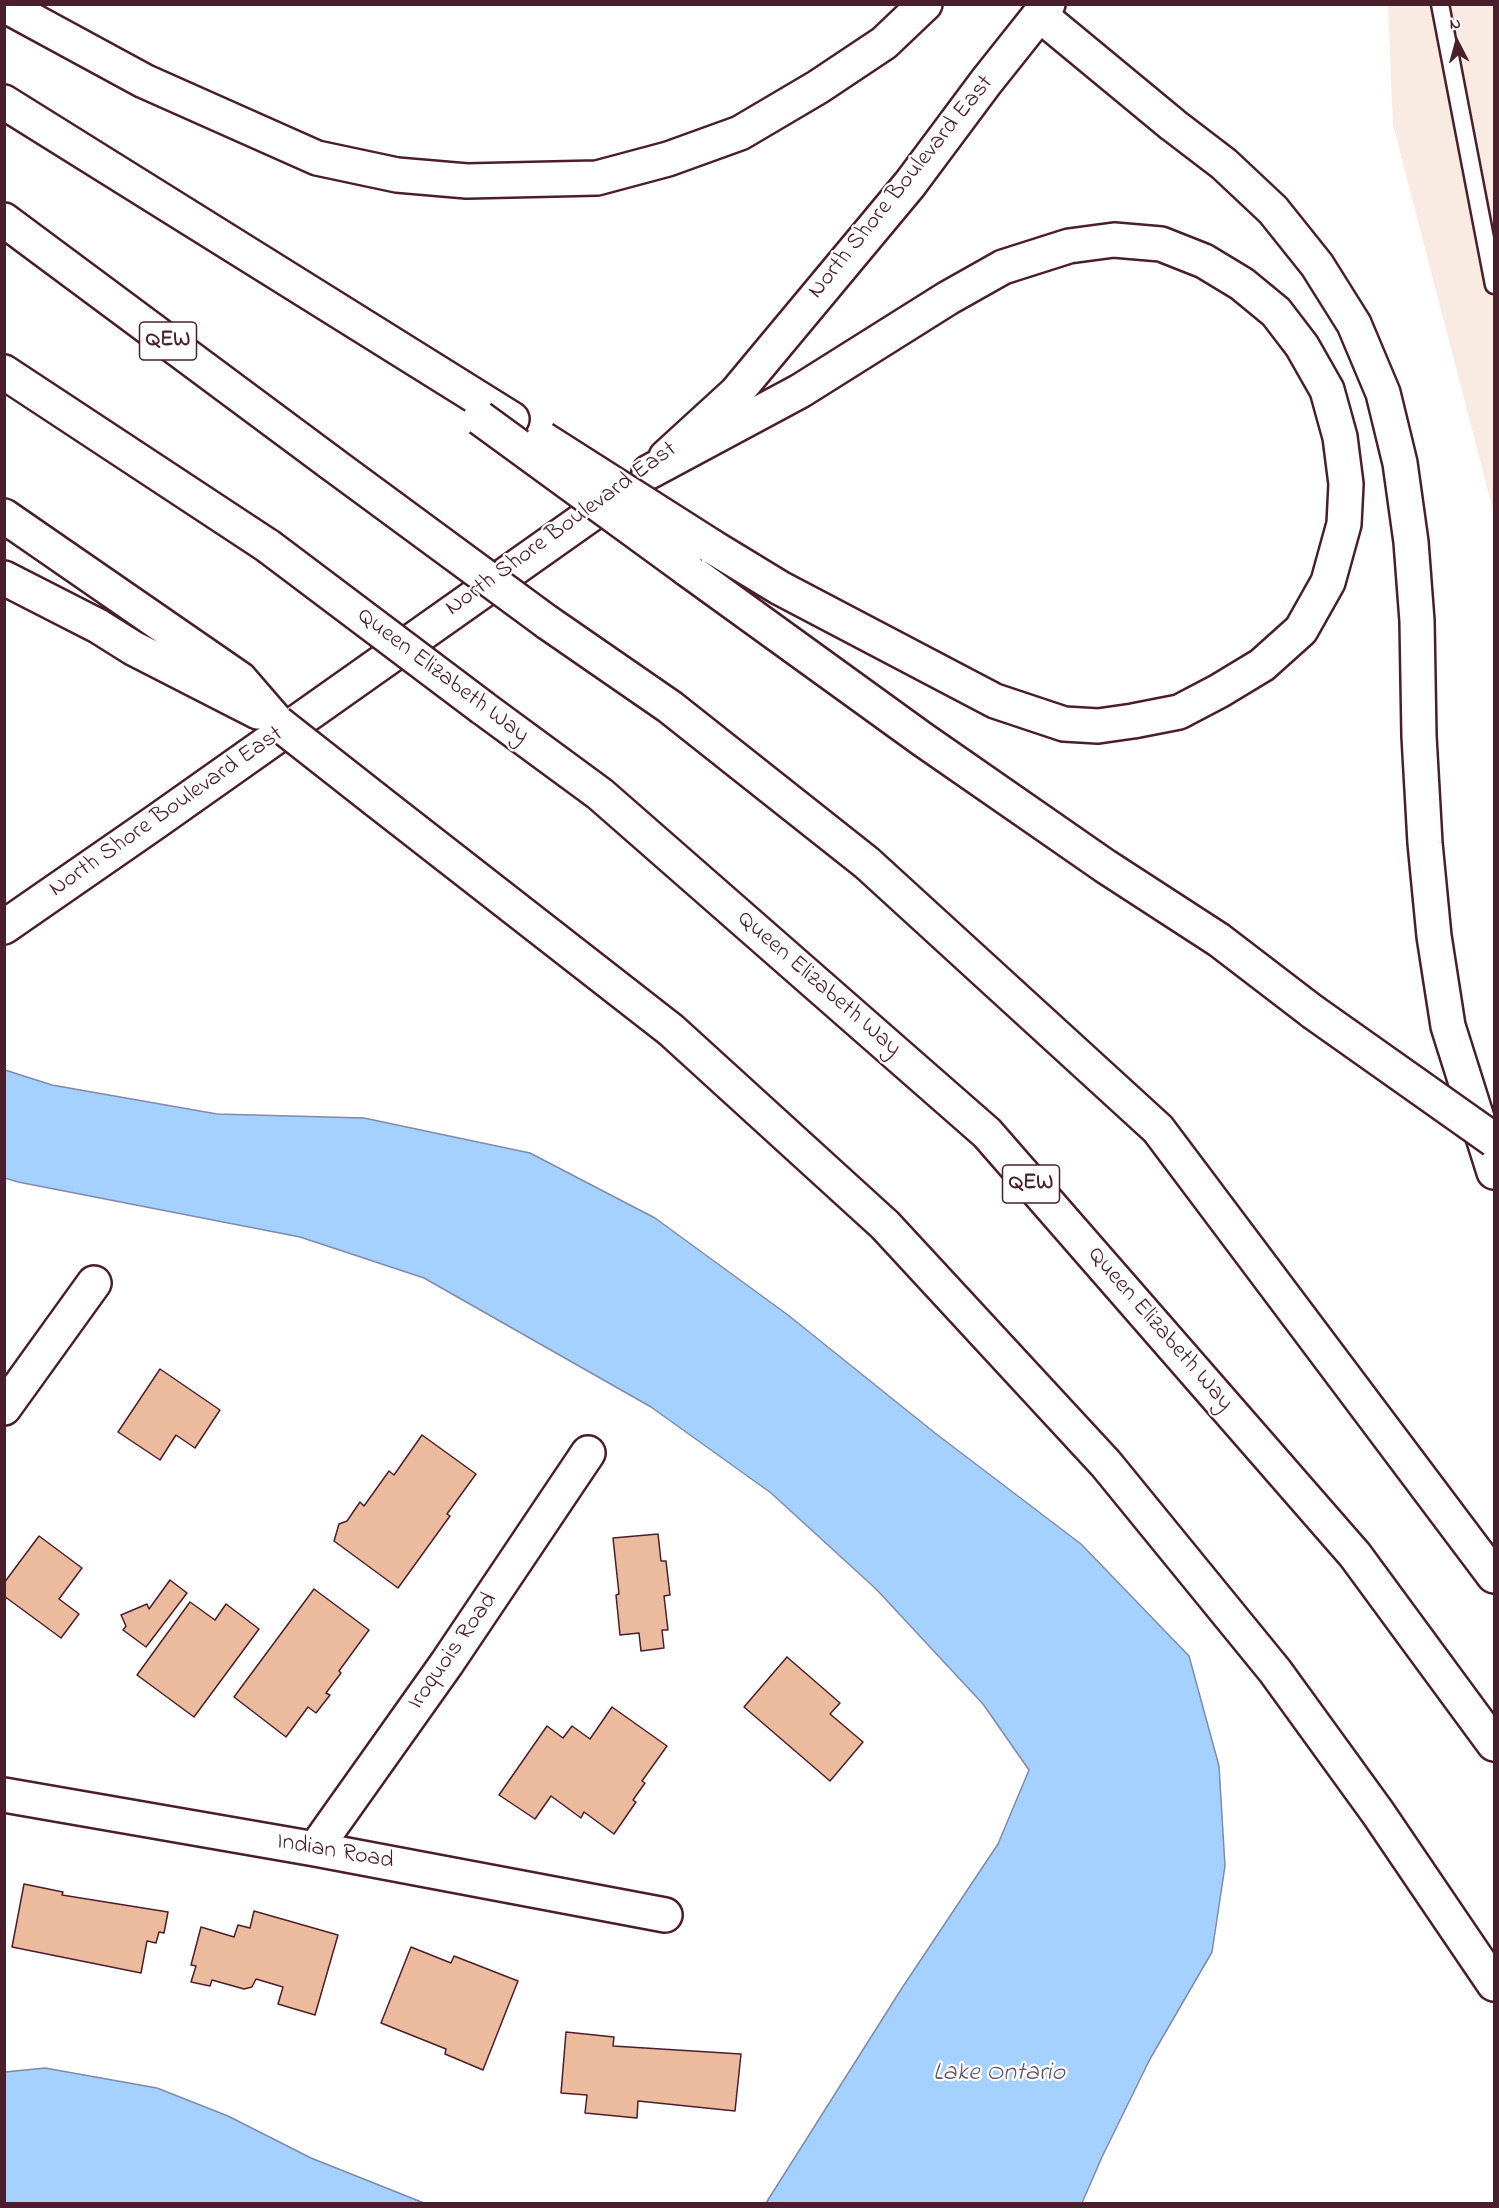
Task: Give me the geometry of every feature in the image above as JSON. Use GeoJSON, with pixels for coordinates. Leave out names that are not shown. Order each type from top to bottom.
{"type":"FeatureCollection","features":[{"type":"Feature","properties":{"kind":"main road"},"geometry":{"type":"LineString","coordinates":[[4,5],[144,81],[317,158],[397,175],[467,181],[597,178],[668,159],[740,133],[818,87],[884,43],[925,4]]}},
{"type":"Feature","properties":{"kind":"main road"},"geometry":{"type":"LineString","coordinates":[[1044,10],[1173,125],[1224,164],[1273,210],[1317,264],[1354,324],[1383,393],[1400,463],[1411,542],[1417,621],[1419,736],[1425,843],[1434,936],[1448,1026],[1494,1172]]}},
{"type":"Feature","properties":{"kind":"main road","name":"North Shore Boulevard East"},"geometry":{"type":"LineString","coordinates":[[4,927],[158,821],[649,472],[736,393],[910,184],[986,82],[1044,10]]}},
{"type":"Feature","properties":{"kind":"main road"},"geometry":{"type":"LineString","coordinates":[[4,102],[780,588],[995,701],[1064,724],[1098,726],[1179,712],[1262,665],[1301,630],[1328,582],[1344,524],[1346,484],[1340,437],[1327,390],[1302,346],[1276,312],[1242,284],[1204,261],[1161,244],[1114,240],[1069,246],[1004,267],[948,298],[800,391],[649,472]]}},
{"type":"Feature","properties":{"kind":"main road","name":"QEW"},"geometry":{"type":"LineString","coordinates":[[4,220],[547,622],[670,707],[867,863],[1158,1129],[1494,1576]]}},
{"type":"Feature","properties":{"kind":"main road"},"geometry":{"type":"LineString","coordinates":[[284,276],[922,739],[1105,866],[1219,940],[1313,1012],[1494,1140]]}},
{"type":"Feature","properties":{"kind":"main road","name":"Queen Elizabeth Way"},"geometry":{"type":"LineString","coordinates":[[4,372],[268,546],[600,794],[987,1133],[1355,1555],[1494,1744]]}},
{"type":"Feature","properties":{"kind":"main road"},"geometry":{"type":"LineString","coordinates":[[4,516],[240,679],[278,723]]}},
{"type":"Feature","properties":{"kind":"main road"},"geometry":{"type":"LineString","coordinates":[[4,579],[98,626],[133,648],[278,723],[671,1030],[885,1225],[1106,1464],[1275,1671],[1378,1813],[1494,1983]]}},
{"type":"Feature","properties":{"kind":"main road"},"geometry":{"type":"LineString","coordinates":[[4,1408],[94,1283]]}},
{"type":"Feature","properties":{"kind":"main road","name":"Iroquois Road"},"geometry":{"type":"LineString","coordinates":[[315,1849],[447,1663],[588,1453]]}},
{"type":"Feature","properties":{"kind":"main road","name":"Indian Road"},"geometry":{"type":"LineString","coordinates":[[4,1796],[315,1849],[665,1915]]}},
{"type":"Feature","properties":{"kind":"lane"},"geometry":{"type":"LineString","coordinates":[[1440,4],[1494,285]]}},
{"type":"Feature","properties":{"kind":"shaded area"},"geometry":{"type":"Polygon","coordinates":[[[1388,5],[1494,5],[1494,514],[1393,125],[1388,5]]]}},
{"type":"Feature","properties":{"kind":"water","name":"Lake Ontario"},"geometry":{"type":"Polygon","coordinates":[[[5,1070],[52,1085],[217,1114],[364,1118],[530,1153],[655,1218],[788,1315],[935,1433],[1081,1544],[1189,1656],[1219,1766],[1225,1866],[1212,1952],[1150,2059],[1082,2203],[766,2203],[902,1988],[998,1844],[1029,1770],[983,1704],[876,1589],[771,1493],[651,1407],[424,1278],[300,1237],[5,1178],[5,1070]]]}},
{"type":"Feature","properties":{"kind":"water"},"geometry":{"type":"Polygon","coordinates":[[[45,2068],[157,2088],[228,2116],[311,2158],[424,2203],[5,2203],[5,2072],[45,2068]]]}},
{"type":"Feature","properties":{"kind":"building"},"geometry":{"type":"Polygon","coordinates":[[[160,1369],[220,1410],[195,1448],[176,1435],[160,1460],[118,1432],[160,1369]]]}},
{"type":"Feature","properties":{"kind":"building"},"geometry":{"type":"Polygon","coordinates":[[[422,1435],[476,1474],[447,1514],[450,1516],[398,1588],[334,1541],[339,1524],[347,1521],[360,1502],[364,1506],[389,1471],[394,1475],[422,1435]]]}},
{"type":"Feature","properties":{"kind":"building"},"geometry":{"type":"Polygon","coordinates":[[[658,1534],[661,1561],[666,1561],[670,1595],[664,1596],[668,1630],[662,1630],[664,1648],[641,1651],[639,1633],[620,1635],[616,1595],[619,1594],[613,1538],[658,1534]]]}},
{"type":"Feature","properties":{"kind":"building"},"geometry":{"type":"Polygon","coordinates":[[[39,1536],[82,1568],[59,1599],[79,1614],[61,1638],[4,1596],[4,1583],[39,1536]]]}},
{"type":"Feature","properties":{"kind":"building"},"geometry":{"type":"Polygon","coordinates":[[[170,1580],[187,1593],[146,1647],[123,1630],[126,1626],[121,1615],[147,1604],[149,1609],[170,1580]]]}},
{"type":"Feature","properties":{"kind":"building"},"geometry":{"type":"Polygon","coordinates":[[[314,1589],[369,1630],[339,1671],[341,1673],[326,1693],[330,1695],[316,1713],[308,1707],[286,1737],[234,1697],[314,1589]]]}},
{"type":"Feature","properties":{"kind":"building"},"geometry":{"type":"Polygon","coordinates":[[[190,1602],[215,1620],[226,1604],[259,1629],[194,1717],[137,1675],[190,1602]]]}},
{"type":"Feature","properties":{"kind":"building"},"geometry":{"type":"Polygon","coordinates":[[[787,1657],[840,1703],[830,1714],[863,1742],[830,1781],[744,1707],[787,1657]]]}},
{"type":"Feature","properties":{"kind":"building"},"geometry":{"type":"Polygon","coordinates":[[[612,1707],[667,1746],[642,1781],[645,1783],[633,1800],[636,1802],[614,1834],[584,1812],[581,1818],[551,1796],[535,1819],[499,1795],[547,1726],[563,1738],[572,1726],[590,1739],[612,1707]]]}},
{"type":"Feature","properties":{"kind":"building"},"geometry":{"type":"Polygon","coordinates":[[[24,1884],[63,1892],[62,1895],[168,1912],[164,1933],[159,1932],[156,1943],[147,1941],[141,1973],[12,1947],[24,1884]]]}},
{"type":"Feature","properties":{"kind":"building"},"geometry":{"type":"Polygon","coordinates":[[[254,1911],[338,1935],[315,2015],[278,2004],[283,1987],[256,1979],[252,1987],[244,1989],[212,1980],[210,1986],[191,1982],[196,1966],[191,1965],[201,1927],[234,1937],[238,1925],[250,1928],[254,1911]]]}},
{"type":"Feature","properties":{"kind":"building"},"geometry":{"type":"Polygon","coordinates":[[[411,1947],[451,1963],[454,1956],[518,1981],[483,2070],[445,2054],[446,2049],[381,2023],[411,1947]]]}},
{"type":"Feature","properties":{"kind":"building"},"geometry":{"type":"Polygon","coordinates":[[[566,2032],[614,2037],[613,2046],[741,2054],[735,2111],[638,2101],[637,2118],[585,2113],[587,2095],[561,2093],[566,2032]]]}}]}
